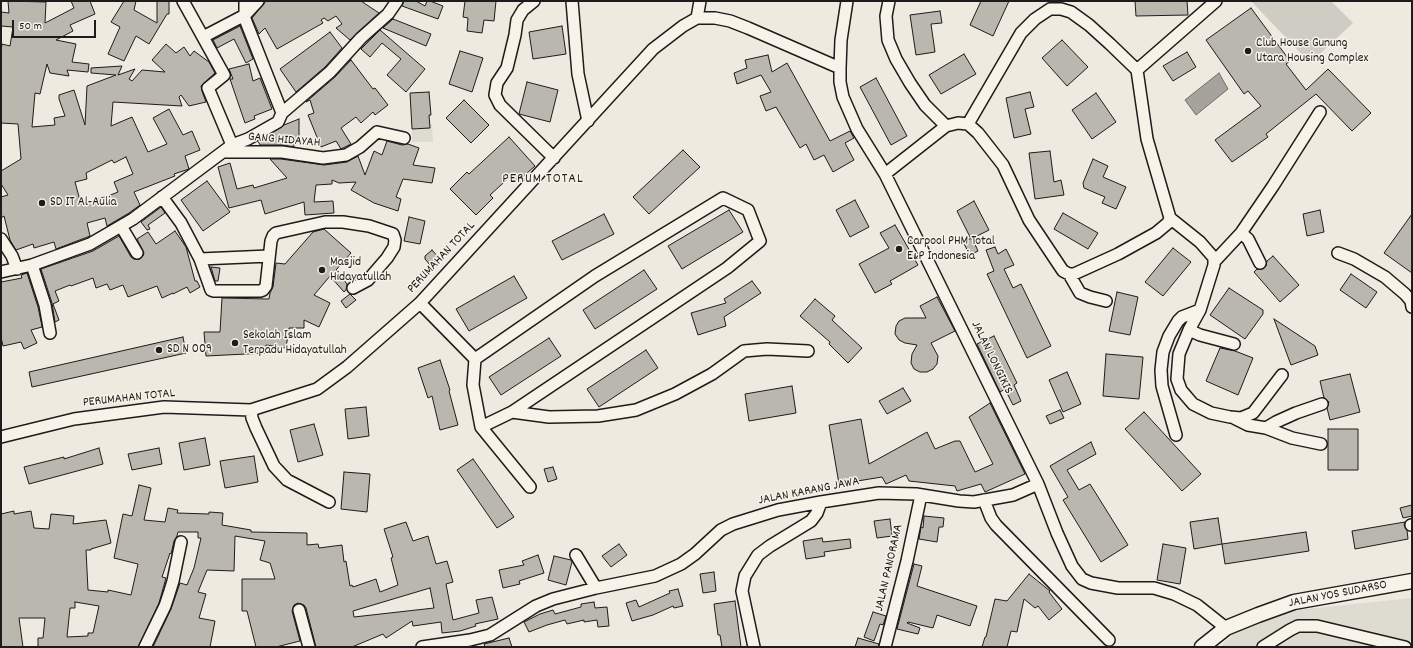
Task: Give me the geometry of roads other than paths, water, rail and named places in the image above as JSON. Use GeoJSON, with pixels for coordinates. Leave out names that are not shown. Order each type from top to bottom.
{"type":"FeatureCollection","features":[{"type":"Feature","properties":{"kind":"main road","name":"JALAN YOS SUDARSO"},"geometry":{"type":"LineString","coordinates":[[1202,647],[1226,628],[1294,602],[1412,582]]}},
{"type":"Feature","properties":{"kind":"street"},"geometry":{"type":"LineString","coordinates":[[183,1],[224,75],[208,88],[228,148]]}},
{"type":"Feature","properties":{"kind":"street"},"geometry":{"type":"LineString","coordinates":[[245,1],[245,19],[282,113]]}},
{"type":"Feature","properties":{"kind":"street"},"geometry":{"type":"LineString","coordinates":[[203,38],[245,15],[258,1]]}},
{"type":"Feature","properties":{"kind":"street"},"geometry":{"type":"LineString","coordinates":[[1,272],[32,265],[90,244],[133,219],[228,148],[248,139],[278,122],[282,113],[330,72],[361,38],[388,14],[397,1]]}},
{"type":"Feature","properties":{"kind":"street"},"geometry":{"type":"LineString","coordinates":[[534,1],[523,10],[517,20],[507,68],[496,83],[495,94],[500,105],[554,158]]}},
{"type":"Feature","properties":{"kind":"street"},"geometry":{"type":"LineString","coordinates":[[572,1],[578,74],[588,121]]}},
{"type":"Feature","properties":{"kind":"street"},"geometry":{"type":"LineString","coordinates":[[700,1],[697,18],[715,18],[748,28],[840,68]]}},
{"type":"Feature","properties":{"kind":"street","name":"JALAN LONGIKIS"},"geometry":{"type":"LineString","coordinates":[[847,1],[841,40],[840,82],[843,97],[857,129],[885,174],[1038,484],[1057,533],[1072,566],[1082,579],[1091,583],[1118,588],[1154,588],[1174,594],[1196,605],[1226,628]]}},
{"type":"Feature","properties":{"kind":"street"},"geometry":{"type":"LineString","coordinates":[[889,1],[886,16],[888,40],[896,59],[925,105],[946,126]]}},
{"type":"Feature","properties":{"kind":"street"},"geometry":{"type":"LineString","coordinates":[[1137,70],[1216,1]]}},
{"type":"Feature","properties":{"kind":"street"},"geometry":{"type":"LineString","coordinates":[[968,124],[1020,33],[1035,19],[1050,9],[1061,9],[1071,12],[1089,25],[1137,70],[1147,139],[1170,218],[1200,242],[1213,255],[1214,262],[1200,310],[1189,330],[1179,354],[1177,379],[1181,390],[1193,404],[1211,413],[1241,418],[1253,413],[1282,375]]}},
{"type":"Feature","properties":{"kind":"street","name":"PERUMAHAN TOTAL"},"geometry":{"type":"LineString","coordinates":[[1,437],[74,419],[164,407],[250,410],[317,390],[347,367],[420,303],[653,49],[682,26],[697,18]]}},
{"type":"Feature","properties":{"kind":"street"},"geometry":{"type":"LineString","coordinates":[[1214,262],[1241,233],[1320,112]]}},
{"type":"Feature","properties":{"kind":"street"},"geometry":{"type":"LineString","coordinates":[[885,174],[946,126],[968,124],[978,133],[1003,165],[1029,220],[1063,271],[1069,274],[1074,274],[1118,254],[1156,233],[1168,223],[1170,218]]}},
{"type":"Feature","properties":{"kind":"street","name":"GANG HIDAYAH"},"geometry":{"type":"LineString","coordinates":[[228,148],[282,152],[323,158],[346,155],[360,147],[377,132],[404,138]]}},
{"type":"Feature","properties":{"kind":"street"},"geometry":{"type":"LineString","coordinates":[[162,197],[181,223],[200,259],[213,291],[260,292],[263,290],[266,286],[271,241],[276,233],[325,222],[343,222],[369,226],[393,234],[395,240],[394,247],[387,258],[368,280],[353,288]]}},
{"type":"Feature","properties":{"kind":"street"},"geometry":{"type":"LineString","coordinates":[[475,359],[595,276],[723,198],[748,210],[760,241],[727,268],[512,412],[481,427]]}},
{"type":"Feature","properties":{"kind":"street"},"geometry":{"type":"LineString","coordinates":[[121,226],[137,253]]}},
{"type":"Feature","properties":{"kind":"street"},"geometry":{"type":"LineString","coordinates":[[1241,233],[1248,240],[1260,263]]}},
{"type":"Feature","properties":{"kind":"street"},"geometry":{"type":"LineString","coordinates":[[1,239],[12,256],[17,269]]}},
{"type":"Feature","properties":{"kind":"street"},"geometry":{"type":"LineString","coordinates":[[1338,253],[1354,259],[1385,277],[1405,294],[1412,303]]}},
{"type":"Feature","properties":{"kind":"street"},"geometry":{"type":"LineString","coordinates":[[200,259],[269,256]]}},
{"type":"Feature","properties":{"kind":"street"},"geometry":{"type":"LineString","coordinates":[[32,265],[45,305],[50,333]]}},
{"type":"Feature","properties":{"kind":"street"},"geometry":{"type":"LineString","coordinates":[[1069,274],[1080,292],[1090,297],[1106,301]]}},
{"type":"Feature","properties":{"kind":"street"},"geometry":{"type":"LineString","coordinates":[[420,303],[475,359],[473,384],[481,427],[530,487]]}},
{"type":"Feature","properties":{"kind":"street"},"geometry":{"type":"LineString","coordinates":[[1176,435],[1162,386],[1160,370],[1169,336],[1178,321],[1182,317],[1200,310]]}},
{"type":"Feature","properties":{"kind":"street"},"geometry":{"type":"LineString","coordinates":[[1189,330],[1200,335],[1234,344]]}},
{"type":"Feature","properties":{"kind":"street"},"geometry":{"type":"LineString","coordinates":[[512,412],[549,417],[598,416],[636,410],[675,394],[712,374],[744,351],[808,351]]}},
{"type":"Feature","properties":{"kind":"street"},"geometry":{"type":"LineString","coordinates":[[1266,428],[1296,413],[1322,404]]}},
{"type":"Feature","properties":{"kind":"street"},"geometry":{"type":"LineString","coordinates":[[250,410],[256,428],[274,466],[287,480],[329,502]]}},
{"type":"Feature","properties":{"kind":"street"},"geometry":{"type":"LineString","coordinates":[[1234,418],[1248,425],[1266,428],[1292,438],[1321,444]]}},
{"type":"Feature","properties":{"kind":"street","name":"JALAN KARANG JAWA"},"geometry":{"type":"LineString","coordinates":[[422,647],[470,640],[490,635],[536,606],[553,599],[596,588],[655,576],[681,564],[695,554],[721,530],[733,524],[778,510],[879,493],[921,495],[974,502],[1013,495],[1038,484]]}},
{"type":"Feature","properties":{"kind":"street","name":"JALAN PANORAMA"},"geometry":{"type":"LineString","coordinates":[[885,647],[907,562],[921,495]]}},
{"type":"Feature","properties":{"kind":"street"},"geometry":{"type":"LineString","coordinates":[[984,500],[991,518],[996,525],[1109,640]]}},
{"type":"Feature","properties":{"kind":"street"},"geometry":{"type":"LineString","coordinates":[[754,647],[742,590],[745,576],[758,555],[811,521],[817,513],[821,502]]}},
{"type":"Feature","properties":{"kind":"street"},"geometry":{"type":"LineString","coordinates":[[145,647],[169,594],[181,542]]}},
{"type":"Feature","properties":{"kind":"street"},"geometry":{"type":"LineString","coordinates":[[576,555],[596,588]]}},
{"type":"Feature","properties":{"kind":"street"},"geometry":{"type":"LineString","coordinates":[[299,610],[309,647]]}},
{"type":"Feature","properties":{"kind":"street"},"geometry":{"type":"LineString","coordinates":[[1263,647],[1298,626],[1317,626],[1405,647]]}},
{"type":"Feature","properties":{"kind":"place","name":"Club House Gunung Utara Housing Complex"},"geometry":{"type":"Point","coordinates":[1248,51]}},
{"type":"Feature","properties":{"kind":"place","name":"SD IT Al-Aulia"},"geometry":{"type":"Point","coordinates":[42,203]}},
{"type":"Feature","properties":{"kind":"place","name":"Carpool PHM Total E&P Indonesia"},"geometry":{"type":"Point","coordinates":[899,249]}},
{"type":"Feature","properties":{"kind":"place","name":"Masjid Hidayatullah"},"geometry":{"type":"Point","coordinates":[322,270]}},
{"type":"Feature","properties":{"kind":"place","name":"Sekolah Islam Terpadu Hidayatullah"},"geometry":{"type":"Point","coordinates":[235,343]}},
{"type":"Feature","properties":{"kind":"place","name":"SD N 009"},"geometry":{"type":"Point","coordinates":[159,350]}},
{"type":"Feature","properties":{"kind":"district","name":"PERUM TOTAL"},"geometry":{"type":"Point","coordinates":[543,180]}}]}
